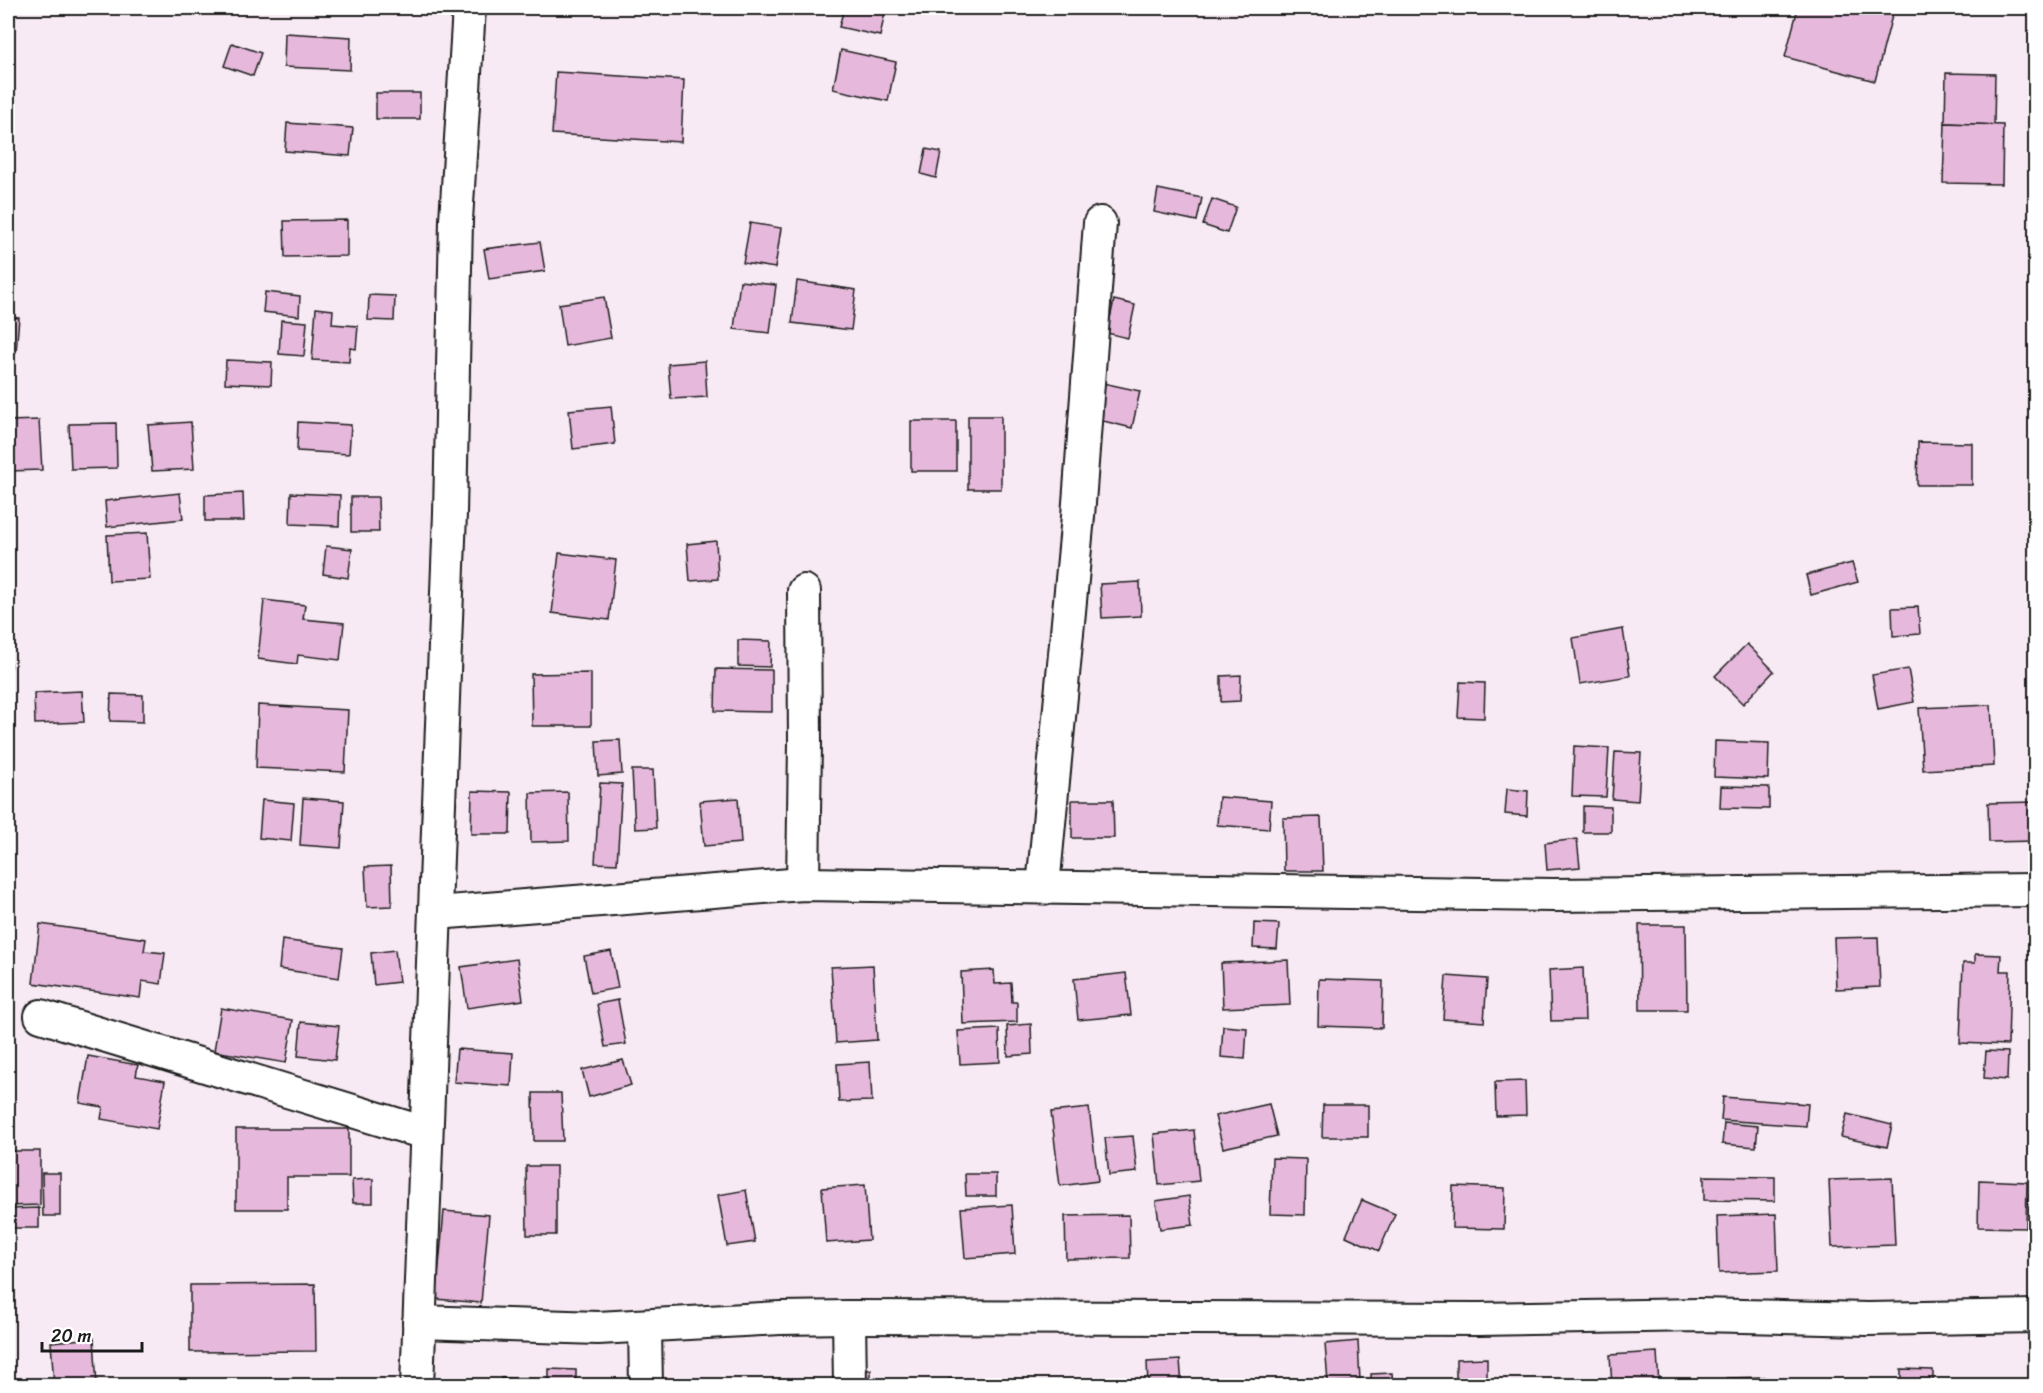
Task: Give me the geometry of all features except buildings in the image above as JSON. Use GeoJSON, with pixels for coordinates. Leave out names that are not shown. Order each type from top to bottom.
{"type":"FeatureCollection","features":[{"type":"Feature","properties":{"kind":"street"},"geometry":{"type":"LineString","coordinates":[[417,1386],[450,513],[456,220],[469,8]]}},
{"type":"Feature","properties":{"kind":"street"},"geometry":{"type":"LineString","coordinates":[[1043,887],[1077,516],[1100,223]]}},
{"type":"Feature","properties":{"kind":"street"},"geometry":{"type":"LineString","coordinates":[[803,884],[804,591]]}},
{"type":"Feature","properties":{"kind":"street"},"geometry":{"type":"LineString","coordinates":[[436,913],[803,884],[1554,895],[2036,890]]}},
{"type":"Feature","properties":{"kind":"street"},"geometry":{"type":"LineString","coordinates":[[41,1016],[425,1133]]}},
{"type":"Feature","properties":{"kind":"street"},"geometry":{"type":"LineString","coordinates":[[419,1322],[598,1328],[780,1318],[849,1317],[1480,1319],[1698,1315],[1868,1319],[2036,1316]]}},
{"type":"Feature","properties":{"kind":"street"},"geometry":{"type":"LineString","coordinates":[[849,1317],[850,1386]]}},
{"type":"Feature","properties":{"kind":"street"},"geometry":{"type":"LineString","coordinates":[[645,1327],[646,1386]]}}]}
